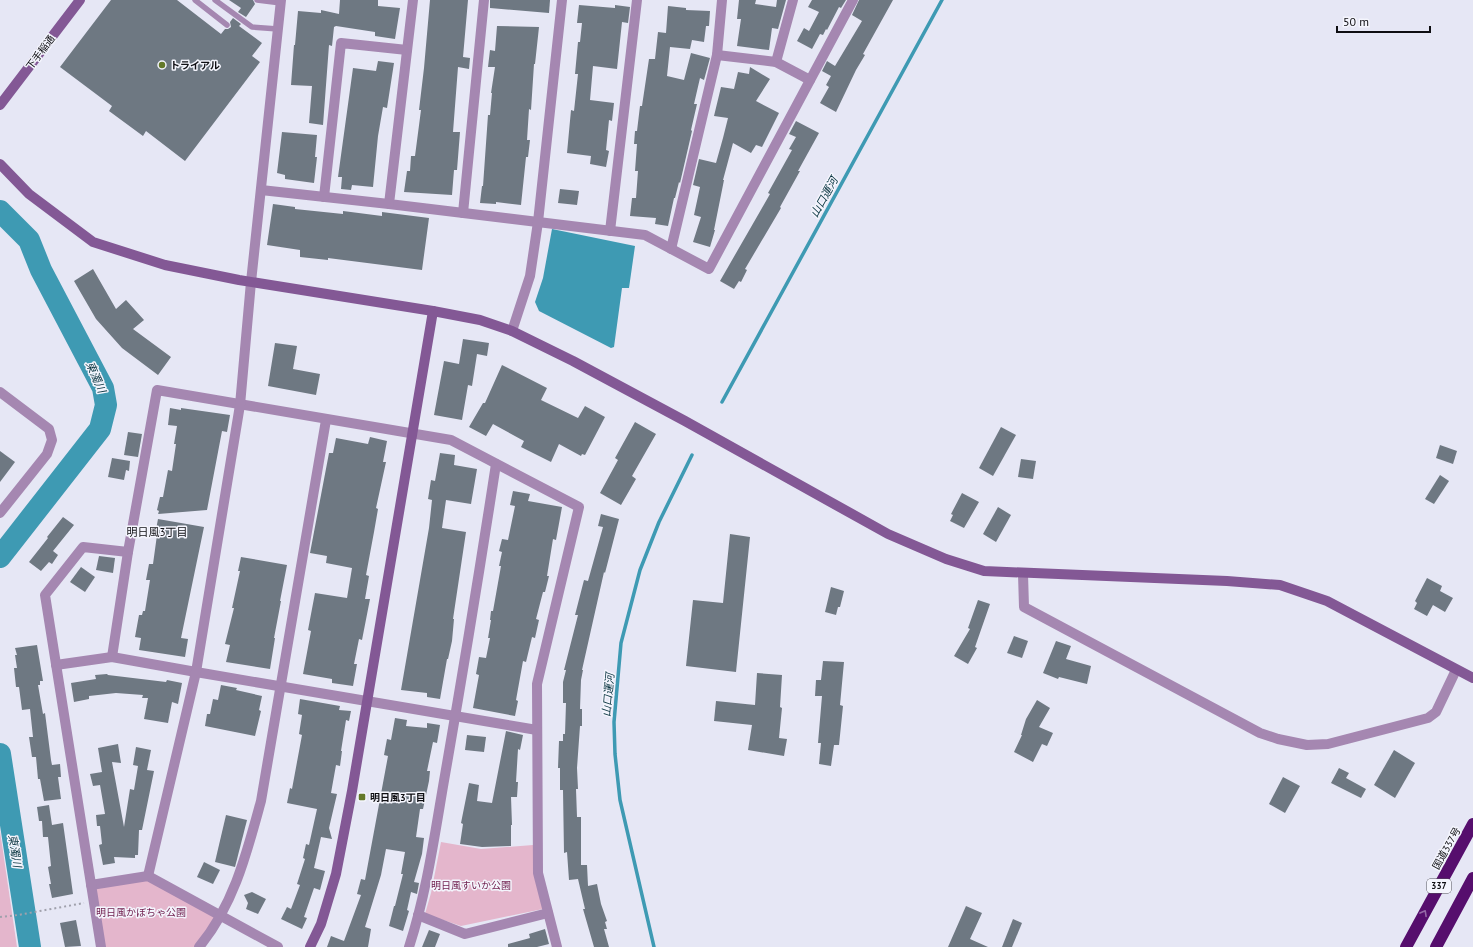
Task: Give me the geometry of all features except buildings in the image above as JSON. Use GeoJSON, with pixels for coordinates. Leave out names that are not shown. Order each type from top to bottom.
{"type":"FeatureCollection","features":[{"type":"Feature","properties":{"kind":"highway","name":"国道337号"},"geometry":{"type":"LineString","coordinates":[[1406,947],[1473,824]]}},
{"type":"Feature","properties":{"kind":"highway","name":"337"},"geometry":{"type":"LineString","coordinates":[[1436,947],[1473,878]]}},
{"type":"Feature","properties":{"kind":"street","name":"下手稲通"},"geometry":{"type":"LineString","coordinates":[[0,105],[80,0]]}},
{"type":"Feature","properties":{"kind":"street"},"geometry":{"type":"LineString","coordinates":[[389,204],[413,0]]}},
{"type":"Feature","properties":{"kind":"street"},"geometry":{"type":"LineString","coordinates":[[463,213],[484,0]]}},
{"type":"Feature","properties":{"kind":"street"},"geometry":{"type":"LineString","coordinates":[[512,331],[530,276],[538,222],[562,0]]}},
{"type":"Feature","properties":{"kind":"street"},"geometry":{"type":"LineString","coordinates":[[610,231],[638,0]]}},
{"type":"Feature","properties":{"kind":"street"},"geometry":{"type":"LineString","coordinates":[[671,249],[717,54],[722,0]]}},
{"type":"Feature","properties":{"kind":"street"},"geometry":{"type":"LineString","coordinates":[[776,62],[793,0]]}},
{"type":"Feature","properties":{"kind":"street"},"geometry":{"type":"LineString","coordinates":[[261,190],[645,235],[709,269],[853,0]]}},
{"type":"Feature","properties":{"kind":"street"},"geometry":{"type":"LineString","coordinates":[[148,876],[196,672],[240,405],[250,282],[281,1]]}},
{"type":"Feature","properties":{"kind":"street"},"geometry":{"type":"LineString","coordinates":[[324,197],[341,43],[407,50]]}},
{"type":"Feature","properties":{"kind":"street"},"geometry":{"type":"LineString","coordinates":[[717,54],[776,62],[810,80]]}},
{"type":"Feature","properties":{"kind":"street"},"geometry":{"type":"LineString","coordinates":[[0,164],[29,194],[93,242],[165,265],[250,282],[433,311],[480,320],[512,331],[573,361],[685,421],[888,534],[946,559],[984,571],[1023,574],[1227,581],[1280,585],[1327,601],[1473,678]]}},
{"type":"Feature","properties":{"kind":"street"},"geometry":{"type":"LineString","coordinates":[[310,947],[321,924],[336,874],[352,791],[433,311]]}},
{"type":"Feature","properties":{"kind":"street"},"geometry":{"type":"LineString","coordinates":[[112,656],[128,552],[157,390],[412,435],[451,440],[579,507],[537,684],[538,873],[557,947]]}},
{"type":"Feature","properties":{"kind":"street"},"geometry":{"type":"LineString","coordinates":[[0,392],[49,429],[52,440],[48,454],[0,512]]}},
{"type":"Feature","properties":{"kind":"street"},"geometry":{"type":"LineString","coordinates":[[199,947],[222,916],[246,859],[261,800],[326,420]]}},
{"type":"Feature","properties":{"kind":"street"},"geometry":{"type":"LineString","coordinates":[[409,947],[424,890],[456,715],[496,464]]}},
{"type":"Feature","properties":{"kind":"street"},"geometry":{"type":"LineString","coordinates":[[101,947],[45,595],[83,546],[128,552]]}},
{"type":"Feature","properties":{"kind":"street"},"geometry":{"type":"LineString","coordinates":[[1023,574],[1024,607],[1260,733],[1278,739],[1307,745],[1328,744],[1428,718],[1436,712],[1456,670]]}},
{"type":"Feature","properties":{"kind":"street"},"geometry":{"type":"LineString","coordinates":[[56,665],[112,656],[281,687],[456,715],[537,730]]}},
{"type":"Feature","properties":{"kind":"street"},"geometry":{"type":"LineString","coordinates":[[91,885],[148,876],[278,947]]}},
{"type":"Feature","properties":{"kind":"street"},"geometry":{"type":"LineString","coordinates":[[418,915],[465,934],[548,912]]}},
{"type":"Feature","properties":{"kind":"lane"},"geometry":{"type":"LineString","coordinates":[[215,0],[252,27],[278,29]]}},
{"type":"Feature","properties":{"kind":"lane"},"geometry":{"type":"LineString","coordinates":[[257,0],[281,1]]}},
{"type":"Feature","properties":{"kind":"lane"},"geometry":{"type":"LineString","coordinates":[[198,1],[228,25]]}},
{"type":"Feature","properties":{"kind":"path"},"geometry":{"type":"LineString","coordinates":[[0,917],[18,916],[94,901]]}},
{"type":"Feature","properties":{"kind":"green space"},"geometry":{"type":"Polygon","coordinates":[[[0,831],[17,947],[0,947],[0,831]]]}},
{"type":"Feature","properties":{"kind":"green space","name":"明日風すいか公園"},"geometry":{"type":"Polygon","coordinates":[[[441,842],[481,849],[533,845],[543,909],[461,926],[425,914],[431,893],[441,842]]]}},
{"type":"Feature","properties":{"kind":"green space","name":"明日風かぼちゃ公園"},"geometry":{"type":"Polygon","coordinates":[[[148,876],[222,916],[199,947],[101,947],[91,885],[148,876]]]}},
{"type":"Feature","properties":{"kind":"water"},"geometry":{"type":"Polygon","coordinates":[[[552,229],[635,246],[629,288],[622,288],[614,347],[611,348],[539,311],[535,302],[543,278],[552,229]]]}},
{"type":"Feature","properties":{"kind":"waterway","name":"山口運河"},"geometry":{"type":"LineString","coordinates":[[722,402],[942,0]]}},
{"type":"Feature","properties":{"kind":"waterway","name":"東濁川"},"geometry":{"type":"LineString","coordinates":[[0,211],[29,240],[41,270],[103,388],[106,405],[100,429],[0,557]]}},
{"type":"Feature","properties":{"kind":"waterway","name":"山口運河"},"geometry":{"type":"LineString","coordinates":[[654,947],[620,800],[615,754],[614,722],[621,643],[640,570],[659,522],[692,455]]}},
{"type":"Feature","properties":{"kind":"waterway","name":"東濁川"},"geometry":{"type":"LineString","coordinates":[[0,754],[30,947]]}},
{"type":"Feature","properties":{"kind":"place","name":"トライアル"},"geometry":{"type":"Point","coordinates":[162,65]}},
{"type":"Feature","properties":{"kind":"place","name":"明日風3丁目"},"geometry":{"type":"Point","coordinates":[362,797]}},
{"type":"Feature","properties":{"kind":"district","name":"明日風3丁目"},"geometry":{"type":"Point","coordinates":[157,532]}}]}
